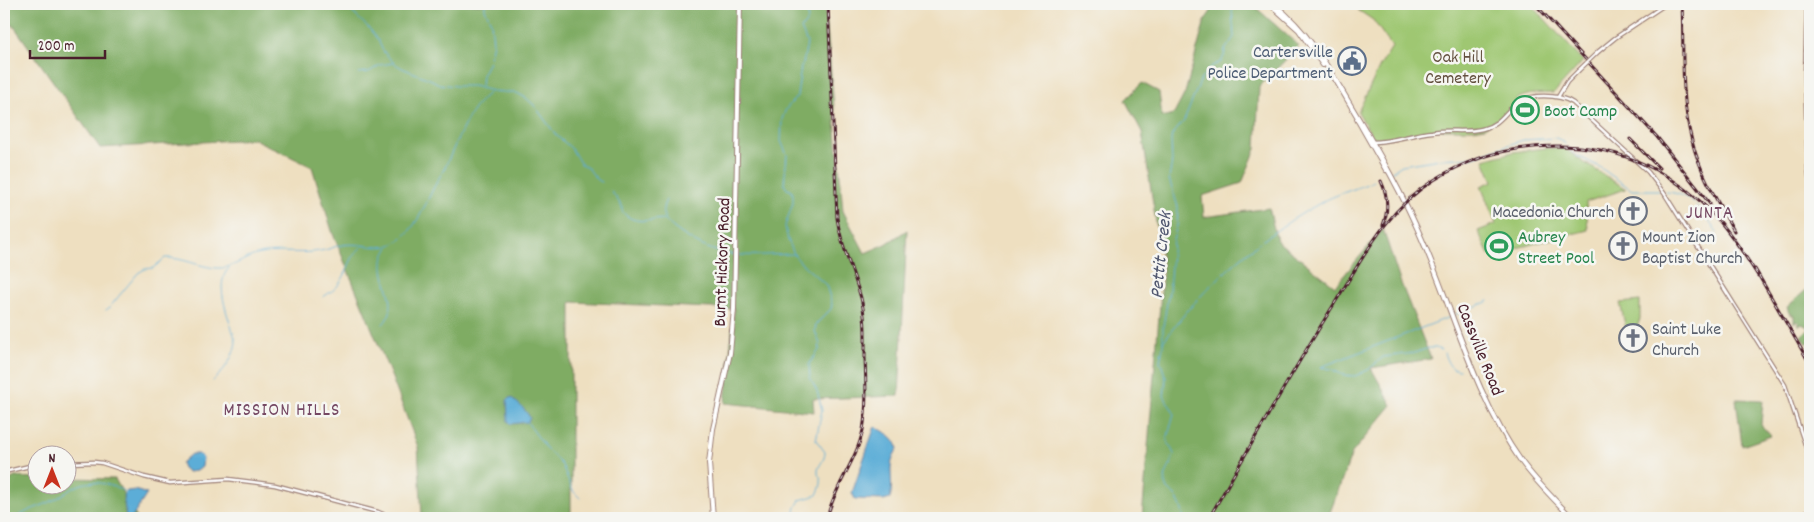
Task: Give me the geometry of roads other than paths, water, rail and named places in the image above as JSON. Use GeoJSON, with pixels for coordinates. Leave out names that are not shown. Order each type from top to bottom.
{"type":"FeatureCollection","features":[{"type":"Feature","properties":{"kind":"main road","name":"Burnt Hickory Road"},"geometry":{"type":"LineString","coordinates":[[713,518],[709,463],[713,429],[730,353],[734,309],[740,4]]}},
{"type":"Feature","properties":{"kind":"main road","name":"Cassville Road"},"geometry":{"type":"LineString","coordinates":[[1270,4],[1299,30],[1333,76]]}},
{"type":"Feature","properties":{"kind":"main road","name":"Cassville Road"},"geometry":{"type":"LineString","coordinates":[[1274,4],[1303,30],[1353,108],[1390,176],[1424,244],[1473,370],[1498,423],[1522,462],[1572,518]]}},
{"type":"Feature","properties":{"kind":"main road"},"geometry":{"type":"LineString","coordinates":[[1322,59],[1323,50]]}},
{"type":"Feature","properties":{"kind":"street"},"geometry":{"type":"LineString","coordinates":[[1558,97],[1567,82],[1599,51],[1666,4]]}},
{"type":"Feature","properties":{"kind":"street"},"geometry":{"type":"LineString","coordinates":[[1807,4],[1805,75],[1810,182]]}},
{"type":"Feature","properties":{"kind":"street"},"geometry":{"type":"LineString","coordinates":[[1371,142],[1390,141],[1437,131],[1482,129],[1495,124],[1523,98],[1535,96],[1558,97],[1576,105],[1644,168],[1658,184],[1784,385],[1810,459]]}},
{"type":"Feature","properties":{"kind":"street"},"geometry":{"type":"LineString","coordinates":[[78,463],[102,463],[170,484],[228,479],[275,485],[378,512],[392,518]]}},
{"type":"Feature","properties":{"kind":"street"},"geometry":{"type":"LineString","coordinates":[[4,472],[28,466]]}},
{"type":"Feature","properties":{"kind":"street"},"geometry":{"type":"LineString","coordinates":[[1786,518],[1810,511]]}},
{"type":"Feature","properties":{"kind":"water"},"geometry":{"type":"Polygon","coordinates":[[[511,397],[524,409],[530,418],[528,422],[511,424],[508,421],[507,400],[511,397]]]}},
{"type":"Feature","properties":{"kind":"water"},"geometry":{"type":"Polygon","coordinates":[[[875,426],[893,438],[898,449],[894,455],[891,467],[890,498],[884,500],[855,499],[852,493],[875,426]]]}},
{"type":"Feature","properties":{"kind":"water"},"geometry":{"type":"Polygon","coordinates":[[[191,454],[199,454],[203,458],[202,467],[197,471],[188,472],[181,463],[191,454]]]}},
{"type":"Feature","properties":{"kind":"water"},"geometry":{"type":"Polygon","coordinates":[[[135,490],[147,494],[133,516],[126,518],[123,495],[127,491],[135,490]]]}},
{"type":"Feature","properties":{"kind":"waterway"},"geometry":{"type":"LineString","coordinates":[[343,4],[369,28],[383,51],[394,63],[402,68],[439,84],[473,86],[492,91],[517,93],[526,98],[534,105],[556,135],[571,148],[580,163],[589,169],[597,180],[602,182]]}},
{"type":"Feature","properties":{"kind":"waterway"},"geometry":{"type":"LineString","coordinates":[[481,86],[482,75],[489,62],[493,42],[491,22],[485,9],[485,4]]}},
{"type":"Feature","properties":{"kind":"waterway"},"geometry":{"type":"LineString","coordinates":[[794,518],[796,507],[800,500],[817,495],[821,483],[818,471],[825,452],[816,440],[822,410],[817,391],[810,378],[809,364],[819,350],[820,344],[815,331],[816,324],[831,309],[832,304],[826,285],[795,256],[788,240],[785,226],[793,203],[793,194],[784,184],[787,155],[781,141],[782,119],[786,109],[797,96],[807,43],[801,29],[808,20],[806,4]]}},
{"type":"Feature","properties":{"kind":"waterway","name":"Pettit Creek"},"geometry":{"type":"LineString","coordinates":[[1183,518],[1178,501],[1165,483],[1165,477],[1174,454],[1167,440],[1174,413],[1164,396],[1166,378],[1160,361],[1178,207],[1169,179],[1172,161],[1171,140],[1172,135],[1184,121],[1201,79],[1212,66],[1221,62],[1225,50],[1234,37],[1232,11],[1234,4]]}},
{"type":"Feature","properties":{"kind":"waterway"},"geometry":{"type":"LineString","coordinates":[[358,73],[369,72],[380,65],[393,63]]}},
{"type":"Feature","properties":{"kind":"waterway"},"geometry":{"type":"LineString","coordinates":[[106,310],[138,273],[145,269],[153,268],[165,258],[222,268],[264,253],[312,252],[350,244],[379,247],[394,244],[408,233],[413,226],[445,168],[468,119],[483,98],[492,91]]}},
{"type":"Feature","properties":{"kind":"waterway"},"geometry":{"type":"LineString","coordinates":[[1391,172],[1402,165],[1440,159],[1473,157],[1523,140],[1556,138],[1565,144]]}},
{"type":"Feature","properties":{"kind":"waterway"},"geometry":{"type":"LineString","coordinates":[[1567,147],[1575,155],[1598,166],[1632,190],[1659,190]]}},
{"type":"Feature","properties":{"kind":"waterway"},"geometry":{"type":"LineString","coordinates":[[1163,342],[1216,280],[1259,243],[1328,199],[1374,181]]}},
{"type":"Feature","properties":{"kind":"waterway"},"geometry":{"type":"LineString","coordinates":[[611,191],[622,206],[622,211],[631,218],[641,221],[664,219]]}},
{"type":"Feature","properties":{"kind":"waterway"},"geometry":{"type":"LineString","coordinates":[[1666,192],[1675,193],[1690,200],[1702,212],[1717,233]]}},
{"type":"Feature","properties":{"kind":"waterway"},"geometry":{"type":"LineString","coordinates":[[666,200],[663,213],[668,223],[691,240],[705,247],[732,254],[794,254]]}},
{"type":"Feature","properties":{"kind":"waterway"},"geometry":{"type":"LineString","coordinates":[[323,297],[337,286],[355,254],[363,246]]}},
{"type":"Feature","properties":{"kind":"waterway"},"geometry":{"type":"LineString","coordinates":[[383,324],[391,309],[383,270],[384,258],[389,247]]}},
{"type":"Feature","properties":{"kind":"waterway"},"geometry":{"type":"LineString","coordinates":[[213,381],[228,363],[236,342],[222,293],[224,275],[229,268]]}},
{"type":"Feature","properties":{"kind":"waterway"},"geometry":{"type":"LineString","coordinates":[[1454,315],[1489,301]]}},
{"type":"Feature","properties":{"kind":"waterway"},"geometry":{"type":"LineString","coordinates":[[1441,350],[1429,348],[1414,353],[1383,357],[1368,370],[1355,376],[1343,375],[1331,369],[1321,367],[1450,317]]}},
{"type":"Feature","properties":{"kind":"waterway"},"geometry":{"type":"LineString","coordinates":[[1444,353],[1451,367],[1460,370]]}},
{"type":"Feature","properties":{"kind":"waterway"},"geometry":{"type":"LineString","coordinates":[[527,422],[546,448],[562,465],[573,491],[580,498]]}},
{"type":"Feature","properties":{"kind":"waterway"},"geometry":{"type":"LineString","coordinates":[[16,518],[83,484],[102,483],[126,492]]}},
{"type":"Feature","properties":{"kind":"railway"},"geometry":{"type":"LineString","coordinates":[[827,518],[830,507],[860,442],[866,394],[863,306],[841,239],[837,218],[828,4]]}},
{"type":"Feature","properties":{"kind":"railway"},"geometry":{"type":"LineString","coordinates":[[1535,4],[1657,137],[1710,204]]}},
{"type":"Feature","properties":{"kind":"railway"},"geometry":{"type":"LineString","coordinates":[[1682,4],[1683,73],[1688,125],[1695,153],[1734,231]]}},
{"type":"Feature","properties":{"kind":"railway"},"geometry":{"type":"LineString","coordinates":[[1630,139],[1659,168]]}},
{"type":"Feature","properties":{"kind":"railway"},"geometry":{"type":"LineString","coordinates":[[1209,518],[1300,360],[1375,238],[1401,206],[1417,192],[1434,180],[1468,162],[1522,148],[1560,146],[1598,150],[1635,160],[1669,178],[1700,201],[1726,229],[1758,276]]}},
{"type":"Feature","properties":{"kind":"railway"},"geometry":{"type":"LineString","coordinates":[[1381,181],[1387,203],[1383,225]]}},
{"type":"Feature","properties":{"kind":"railway"},"geometry":{"type":"LineString","coordinates":[[1755,269],[1810,364]]}},
{"type":"Feature","properties":{"kind":"place","name":"Cartersville Police Department"},"geometry":{"type":"Point","coordinates":[1352,61]}},
{"type":"Feature","properties":{"kind":"place","name":"Boot Camp"},"geometry":{"type":"Point","coordinates":[1525,110]}},
{"type":"Feature","properties":{"kind":"place","name":"Macedonia Church"},"geometry":{"type":"Point","coordinates":[1633,211]}},
{"type":"Feature","properties":{"kind":"place","name":"Aubrey Street Pool"},"geometry":{"type":"Point","coordinates":[1499,246]}},
{"type":"Feature","properties":{"kind":"place","name":"Mount Zion Baptist Church"},"geometry":{"type":"Point","coordinates":[1623,246]}},
{"type":"Feature","properties":{"kind":"place","name":"Saint Luke Church"},"geometry":{"type":"Point","coordinates":[1633,338]}},
{"type":"Feature","properties":{"kind":"district","name":"JUNTA"},"geometry":{"type":"Point","coordinates":[1710,211]}},
{"type":"Feature","properties":{"kind":"district","name":"MISSION HILLS"},"geometry":{"type":"Point","coordinates":[282,408]}},
{"type":"Feature","properties":{"kind":"park label","name":"Oak Hill Cemetery"},"geometry":{"type":"Point","coordinates":[1458,66]}}]}
